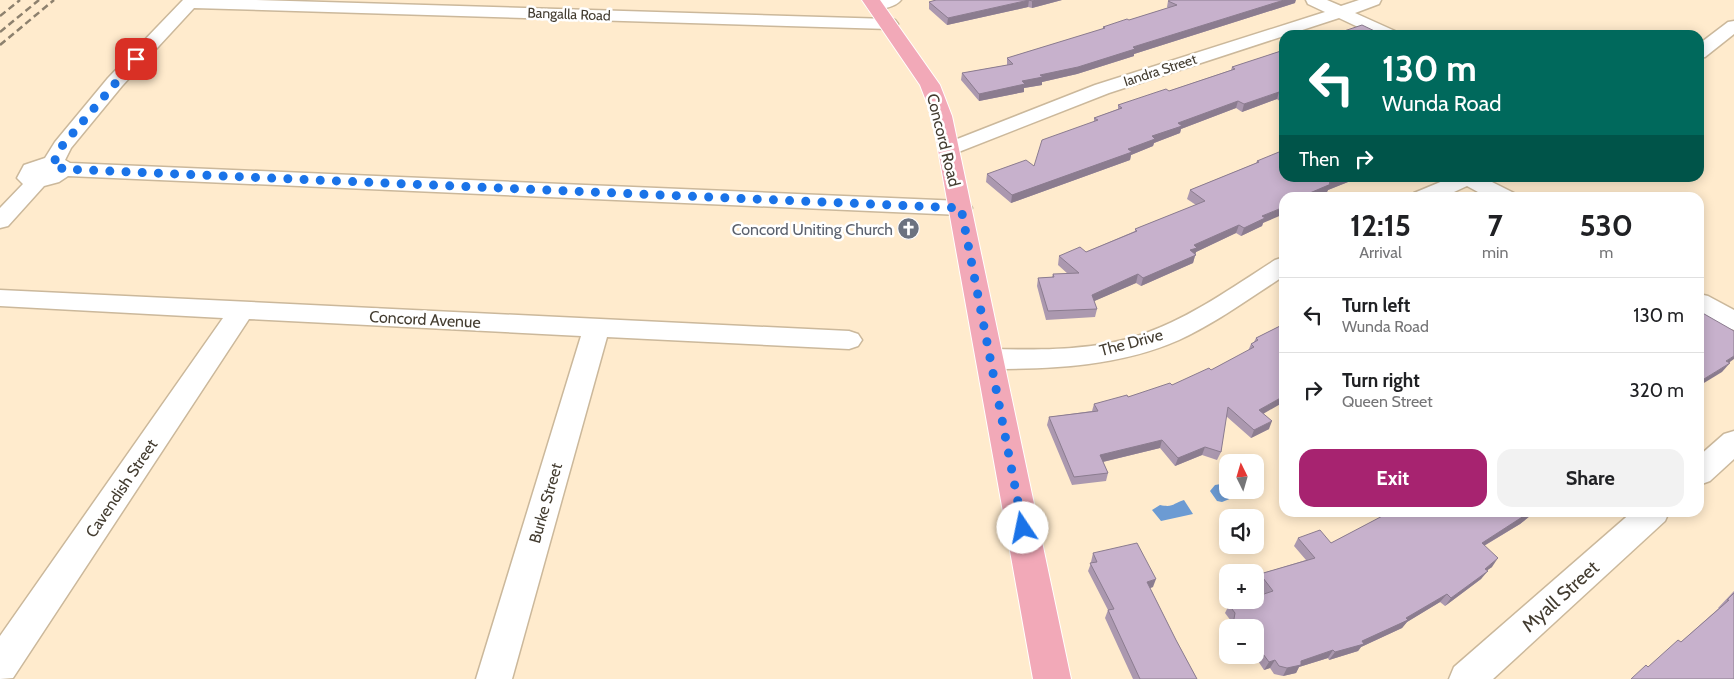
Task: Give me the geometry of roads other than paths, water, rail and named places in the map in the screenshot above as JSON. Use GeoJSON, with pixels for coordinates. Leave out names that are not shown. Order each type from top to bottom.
{"type":"FeatureCollection","features":[{"type":"Feature","properties":{"kind":"main road","name":"Concord Road"},"geometry":{"type":"LineString","coordinates":[[882,7],[930,85],[942,116],[1052,679]]}},
{"type":"Feature","properties":{"kind":"street"},"geometry":{"type":"LineString","coordinates":[[1314,0],[1379,30]]}},
{"type":"Feature","properties":{"kind":"street","name":"Iandra Street"},"geometry":{"type":"LineString","coordinates":[[1285,30],[1373,0]]}},
{"type":"Feature","properties":{"kind":"street"},"geometry":{"type":"LineString","coordinates":[[0,221],[38,180],[53,176],[58,166],[62,146],[115,82],[191,1]]}},
{"type":"Feature","properties":{"kind":"street","name":"Bangalla Road"},"geometry":{"type":"LineString","coordinates":[[191,1],[882,7]]}},
{"type":"Feature","properties":{"kind":"street"},"geometry":{"type":"LineString","coordinates":[[1704,49],[1734,26]]}},
{"type":"Feature","properties":{"kind":"street","name":"Iandra Street"},"geometry":{"type":"LineString","coordinates":[[949,149],[1153,72],[1279,32]]}},
{"type":"Feature","properties":{"kind":"street"},"geometry":{"type":"LineString","coordinates":[[58,166],[961,208]]}},
{"type":"Feature","properties":{"kind":"street"},"geometry":{"type":"LineString","coordinates":[[1436,192],[1459,182]]}},
{"type":"Feature","properties":{"kind":"street"},"geometry":{"type":"LineString","coordinates":[[1476,182],[1495,192]]}},
{"type":"Feature","properties":{"kind":"street","name":"The Drive"},"geometry":{"type":"LineString","coordinates":[[991,359],[1059,357],[1111,350],[1154,340],[1195,320],[1279,268]]}},
{"type":"Feature","properties":{"kind":"street","name":"Concord Avenue"},"geometry":{"type":"LineString","coordinates":[[0,298],[849,340]]}},
{"type":"Feature","properties":{"kind":"street"},"geometry":{"type":"LineString","coordinates":[[1704,305],[1734,321]]}},
{"type":"Feature","properties":{"kind":"street","name":"Cavendish Street"},"geometry":{"type":"LineString","coordinates":[[0,666],[242,310]]}},
{"type":"Feature","properties":{"kind":"street","name":"Burke Street"},"geometry":{"type":"LineString","coordinates":[[494,679],[596,328]]}},
{"type":"Feature","properties":{"kind":"street"},"geometry":{"type":"LineString","coordinates":[[1704,469],[1734,442]]}},
{"type":"Feature","properties":{"kind":"street","name":"Myall Street"},"geometry":{"type":"LineString","coordinates":[[1467,679],[1648,517]]}},
{"type":"Feature","properties":{"kind":"water"},"geometry":{"type":"Polygon","coordinates":[[[1219,484],[1219,499],[1230,499],[1222,502],[1217,501],[1210,491],[1215,485],[1219,484]]]}},
{"type":"Feature","properties":{"kind":"water"},"geometry":{"type":"Polygon","coordinates":[[[1184,500],[1193,514],[1161,521],[1152,510],[1160,505],[1171,506],[1184,500]]]}},
{"type":"Feature","properties":{"kind":"railway"},"geometry":{"type":"LineString","coordinates":[[0,16],[20,0]]}},
{"type":"Feature","properties":{"kind":"railway"},"geometry":{"type":"LineString","coordinates":[[0,32],[39,0]]}},
{"type":"Feature","properties":{"kind":"railway"},"geometry":{"type":"LineString","coordinates":[[0,45],[54,0]]}},
{"type":"Feature","properties":{"kind":"place","name":"Concord Uniting Church"},"geometry":{"type":"Point","coordinates":[909,229]}}]}
